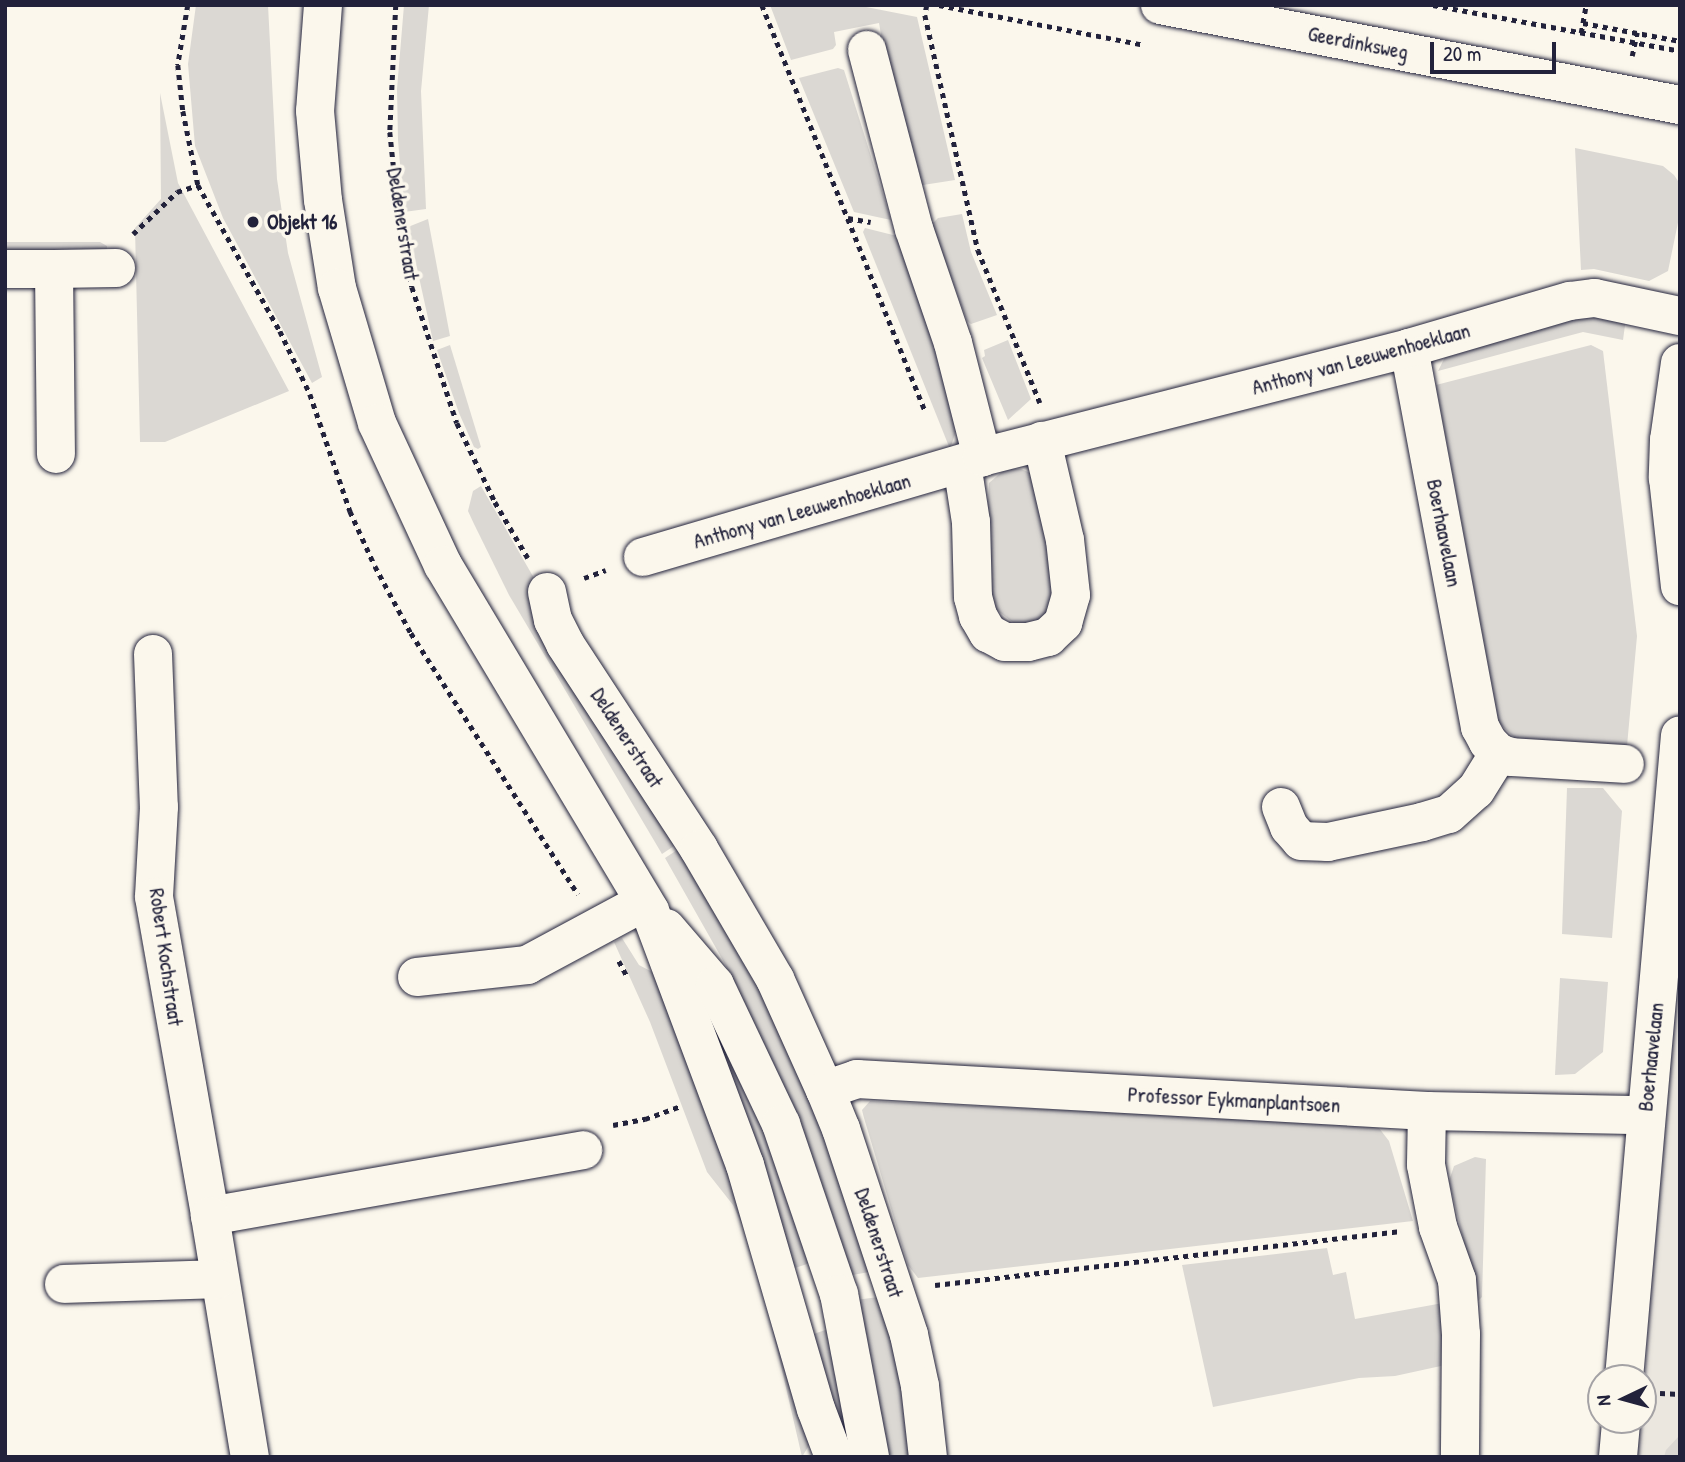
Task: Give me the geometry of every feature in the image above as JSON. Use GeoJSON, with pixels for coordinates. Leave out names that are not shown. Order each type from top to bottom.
{"type":"FeatureCollection","features":[{"type":"Feature","properties":{"kind":"street"},"geometry":{"type":"LineString","coordinates":[[323,5],[316,111],[323,200],[337,288],[377,424],[443,565],[647,907],[745,1165],[816,1409],[834,1457]]}},
{"type":"Feature","properties":{"kind":"street","name":"Geerdinksweg"},"geometry":{"type":"LineString","coordinates":[[1160,5],[1680,105]]}},
{"type":"Feature","properties":{"kind":"street"},"geometry":{"type":"LineString","coordinates":[[867,50],[914,229],[953,343],[971,522],[973,597],[978,616],[988,633],[1006,642],[1028,642],[1048,637],[1063,623],[1071,595],[1048,439]]}},
{"type":"Feature","properties":{"kind":"street"},"geometry":{"type":"LineString","coordinates":[[5,269],[116,268]]}},
{"type":"Feature","properties":{"kind":"street"},"geometry":{"type":"LineString","coordinates":[[54,269],[56,454]]}},
{"type":"Feature","properties":{"kind":"street","name":"Anthony van Leeuwenhoeklaan"},"geometry":{"type":"LineString","coordinates":[[643,557],[1048,439],[1409,348],[1570,301],[1595,298],[1680,316]]}},
{"type":"Feature","properties":{"kind":"street","name":"Boerhaavelaan"},"geometry":{"type":"LineString","coordinates":[[1409,348],[1480,727],[1488,742],[1499,753]]}},
{"type":"Feature","properties":{"kind":"street"},"geometry":{"type":"LineString","coordinates":[[1680,363],[1669,440],[1668,478],[1680,586]]}},
{"type":"Feature","properties":{"kind":"street","name":"Deldenerstraat"},"geometry":{"type":"LineString","coordinates":[[547,592],[553,620],[565,643],[717,877],[768,968],[824,1090],[841,1129],[895,1290],[920,1386],[929,1457]]}},
{"type":"Feature","properties":{"kind":"street","name":"Robert Kochstraat"},"geometry":{"type":"LineString","coordinates":[[153,654],[159,807],[154,897],[250,1457]]}},
{"type":"Feature","properties":{"kind":"street"},"geometry":{"type":"LineString","coordinates":[[1281,807],[1289,827],[1301,841],[1328,842],[1449,814],[1476,789],[1499,753],[1625,764]]}},
{"type":"Feature","properties":{"kind":"street","name":"Boerhaavelaan"},"geometry":{"type":"LineString","coordinates":[[1625,1364],[1645,1115],[1668,1012],[1679,754]]}},
{"type":"Feature","properties":{"kind":"street"},"geometry":{"type":"LineString","coordinates":[[416,977],[527,965],[647,907]]}},
{"type":"Feature","properties":{"kind":"street"},"geometry":{"type":"LineString","coordinates":[[647,907],[685,947],[715,985],[781,1124],[839,1294],[870,1457]]}},
{"type":"Feature","properties":{"kind":"street","name":"Professor Eykmanplantsoen"},"geometry":{"type":"LineString","coordinates":[[824,1090],[857,1079],[1427,1111],[1645,1115]]}},
{"type":"Feature","properties":{"kind":"street"},"geometry":{"type":"LineString","coordinates":[[1427,1111],[1426,1165],[1438,1227],[1457,1280],[1461,1334],[1460,1457]]}},
{"type":"Feature","properties":{"kind":"street"},"geometry":{"type":"LineString","coordinates":[[210,1216],[583,1150]]}},
{"type":"Feature","properties":{"kind":"street"},"geometry":{"type":"LineString","coordinates":[[64,1284],[219,1279]]}},
{"type":"Feature","properties":{"kind":"street"},"geometry":{"type":"LineString","coordinates":[[1618,1457],[1620,1434]]}},
{"type":"Feature","properties":{"kind":"path"},"geometry":{"type":"LineString","coordinates":[[188,5],[178,65],[187,135],[198,185],[213,216],[280,331],[316,409]]}},
{"type":"Feature","properties":{"kind":"path","name":"Deldenerstraat"},"geometry":{"type":"LineString","coordinates":[[396,5],[390,132],[399,217],[412,287],[457,422],[495,502],[547,592]]}},
{"type":"Feature","properties":{"kind":"path"},"geometry":{"type":"LineString","coordinates":[[762,5],[964,463]]}},
{"type":"Feature","properties":{"kind":"path"},"geometry":{"type":"LineString","coordinates":[[927,5],[925,15],[978,250],[1048,439]]}},
{"type":"Feature","properties":{"kind":"path"},"geometry":{"type":"LineString","coordinates":[[1433,5],[1680,51]]}},
{"type":"Feature","properties":{"kind":"path"},"geometry":{"type":"LineString","coordinates":[[1581,33],[1586,5]]}},
{"type":"Feature","properties":{"kind":"path"},"geometry":{"type":"LineString","coordinates":[[1583,23],[1680,41]]}},
{"type":"Feature","properties":{"kind":"path"},"geometry":{"type":"LineString","coordinates":[[116,268],[128,239],[177,192],[198,185]]}},
{"type":"Feature","properties":{"kind":"path"},"geometry":{"type":"LineString","coordinates":[[547,592],[643,557]]}},
{"type":"Feature","properties":{"kind":"path"},"geometry":{"type":"LineString","coordinates":[[583,1150],[579,1132],[645,1119],[680,1105]]}},
{"type":"Feature","properties":{"kind":"path"},"geometry":{"type":"LineString","coordinates":[[895,1290],[1234,1248],[1438,1227]]}},
{"type":"Feature","properties":{"kind":"shaded area"},"geometry":{"type":"Polygon","coordinates":[[[196,5],[268,5],[277,179],[288,253],[322,377],[312,383],[223,218],[195,146],[188,64],[196,5]]]}},
{"type":"Feature","properties":{"kind":"shaded area"},"geometry":{"type":"Polygon","coordinates":[[[404,5],[429,5],[421,91],[426,209],[404,212],[397,89],[404,5]]]}},
{"type":"Feature","properties":{"kind":"shaded area"},"geometry":{"type":"Polygon","coordinates":[[[770,5],[856,5],[917,17],[955,180],[923,185],[920,183],[888,75],[879,23],[834,32],[836,45],[833,49],[791,60],[770,5]]]}},
{"type":"Feature","properties":{"kind":"shaded area"},"geometry":{"type":"Polygon","coordinates":[[[838,68],[844,70],[891,220],[854,212],[799,78],[838,68]]]}},
{"type":"Feature","properties":{"kind":"shaded area"},"geometry":{"type":"Polygon","coordinates":[[[160,93],[178,183],[289,391],[165,442],[140,442],[135,228],[161,199],[160,93]]]}},
{"type":"Feature","properties":{"kind":"shaded area"},"geometry":{"type":"Polygon","coordinates":[[[1575,148],[1663,166],[1674,175],[1680,184],[1680,213],[1668,271],[1649,281],[1594,269],[1581,270],[1575,148]]]}},
{"type":"Feature","properties":{"kind":"shaded area"},"geometry":{"type":"Polygon","coordinates":[[[962,214],[971,252],[997,315],[971,324],[967,321],[932,224],[938,218],[962,214]]]}},
{"type":"Feature","properties":{"kind":"shaded area"},"geometry":{"type":"Polygon","coordinates":[[[428,219],[450,336],[433,341],[408,227],[428,219]]]}},
{"type":"Feature","properties":{"kind":"shaded area"},"geometry":{"type":"Polygon","coordinates":[[[865,228],[897,236],[940,355],[956,431],[950,449],[863,232],[865,228]]]}},
{"type":"Feature","properties":{"kind":"shaded area"},"geometry":{"type":"Polygon","coordinates":[[[5,242],[100,242],[107,246],[107,251],[5,253],[5,242]]]}},
{"type":"Feature","properties":{"kind":"shaded area"},"geometry":{"type":"Polygon","coordinates":[[[1558,315],[1626,318],[1623,340],[1583,332],[1438,371],[1445,357],[1558,315]]]}},
{"type":"Feature","properties":{"kind":"shaded area"},"geometry":{"type":"Polygon","coordinates":[[[1008,340],[1031,399],[1008,420],[982,358],[985,356],[984,350],[1008,340]]]}},
{"type":"Feature","properties":{"kind":"shaded area"},"geometry":{"type":"Polygon","coordinates":[[[450,345],[481,447],[478,449],[474,447],[459,413],[437,350],[450,345]]]}},
{"type":"Feature","properties":{"kind":"shaded area"},"geometry":{"type":"Polygon","coordinates":[[[1591,345],[1603,351],[1637,636],[1627,746],[1516,739],[1499,723],[1436,385],[1591,345]]]}},
{"type":"Feature","properties":{"kind":"shaded area"},"geometry":{"type":"Polygon","coordinates":[[[1005,469],[1021,469],[1035,475],[1055,601],[1049,613],[1034,624],[1015,624],[993,607],[986,543],[989,483],[1005,469]]]}},
{"type":"Feature","properties":{"kind":"shaded area"},"geometry":{"type":"Polygon","coordinates":[[[481,486],[538,585],[677,844],[662,854],[509,595],[474,524],[468,511],[473,491],[481,486]]]}},
{"type":"Feature","properties":{"kind":"shaded area"},"geometry":{"type":"Polygon","coordinates":[[[1680,742],[1680,1457],[1622,1457],[1624,1434],[1657,1434],[1657,1364],[1646,1364],[1680,742]]]}},
{"type":"Feature","properties":{"kind":"shaded area"},"geometry":{"type":"Polygon","coordinates":[[[1567,788],[1603,788],[1622,811],[1612,938],[1562,934],[1567,788]]]}},
{"type":"Feature","properties":{"kind":"shaded area"},"geometry":{"type":"Polygon","coordinates":[[[680,848],[733,937],[807,1085],[869,1272],[847,1276],[760,1035],[725,964],[665,858],[680,848]]]}},
{"type":"Feature","properties":{"kind":"shaded area"},"geometry":{"type":"Polygon","coordinates":[[[622,938],[639,965],[656,974],[719,1125],[746,1233],[733,1205],[707,1172],[650,1022],[614,942],[622,938]]]}},
{"type":"Feature","properties":{"kind":"shaded area"},"geometry":{"type":"Polygon","coordinates":[[[1560,978],[1608,982],[1603,1052],[1575,1074],[1555,1075],[1560,978]]]}},
{"type":"Feature","properties":{"kind":"shaded area"},"geometry":{"type":"Polygon","coordinates":[[[733,1062],[739,1064],[813,1262],[789,1270],[726,1067],[733,1062]]]}},
{"type":"Feature","properties":{"kind":"shaded area"},"geometry":{"type":"Polygon","coordinates":[[[870,1101],[1362,1124],[1379,1128],[1389,1141],[1413,1221],[918,1278],[908,1265],[864,1118],[862,1110],[870,1101]]]}},
{"type":"Feature","properties":{"kind":"shaded area"},"geometry":{"type":"Polygon","coordinates":[[[1475,1157],[1486,1159],[1482,1297],[1478,1301],[1460,1244],[1464,1242],[1449,1181],[1454,1166],[1475,1157]]]}},
{"type":"Feature","properties":{"kind":"shaded area"},"geometry":{"type":"Polygon","coordinates":[[[1327,1248],[1333,1275],[1346,1272],[1355,1319],[1443,1303],[1450,1364],[1395,1376],[1359,1378],[1213,1407],[1182,1265],[1327,1248]]]}},
{"type":"Feature","properties":{"kind":"shaded area"},"geometry":{"type":"Polygon","coordinates":[[[879,1297],[893,1331],[914,1457],[887,1457],[855,1300],[879,1297]]]}},
{"type":"Feature","properties":{"kind":"shaded area"},"geometry":{"type":"Polygon","coordinates":[[[774,1324],[811,1442],[802,1457],[772,1327],[774,1324]]]}},
{"type":"Feature","properties":{"kind":"shaded area"},"geometry":{"type":"Polygon","coordinates":[[[831,1328],[844,1418],[838,1420],[808,1336],[831,1328]]]}},
{"type":"Feature","properties":{"kind":"shaded area"},"geometry":{"type":"Polygon","coordinates":[[[1680,1435],[1680,1457],[1664,1457],[1666,1450],[1680,1435]]]}},
{"type":"Feature","properties":{"kind":"place","name":"Objekt 16"},"geometry":{"type":"Point","coordinates":[253,222]}}]}
